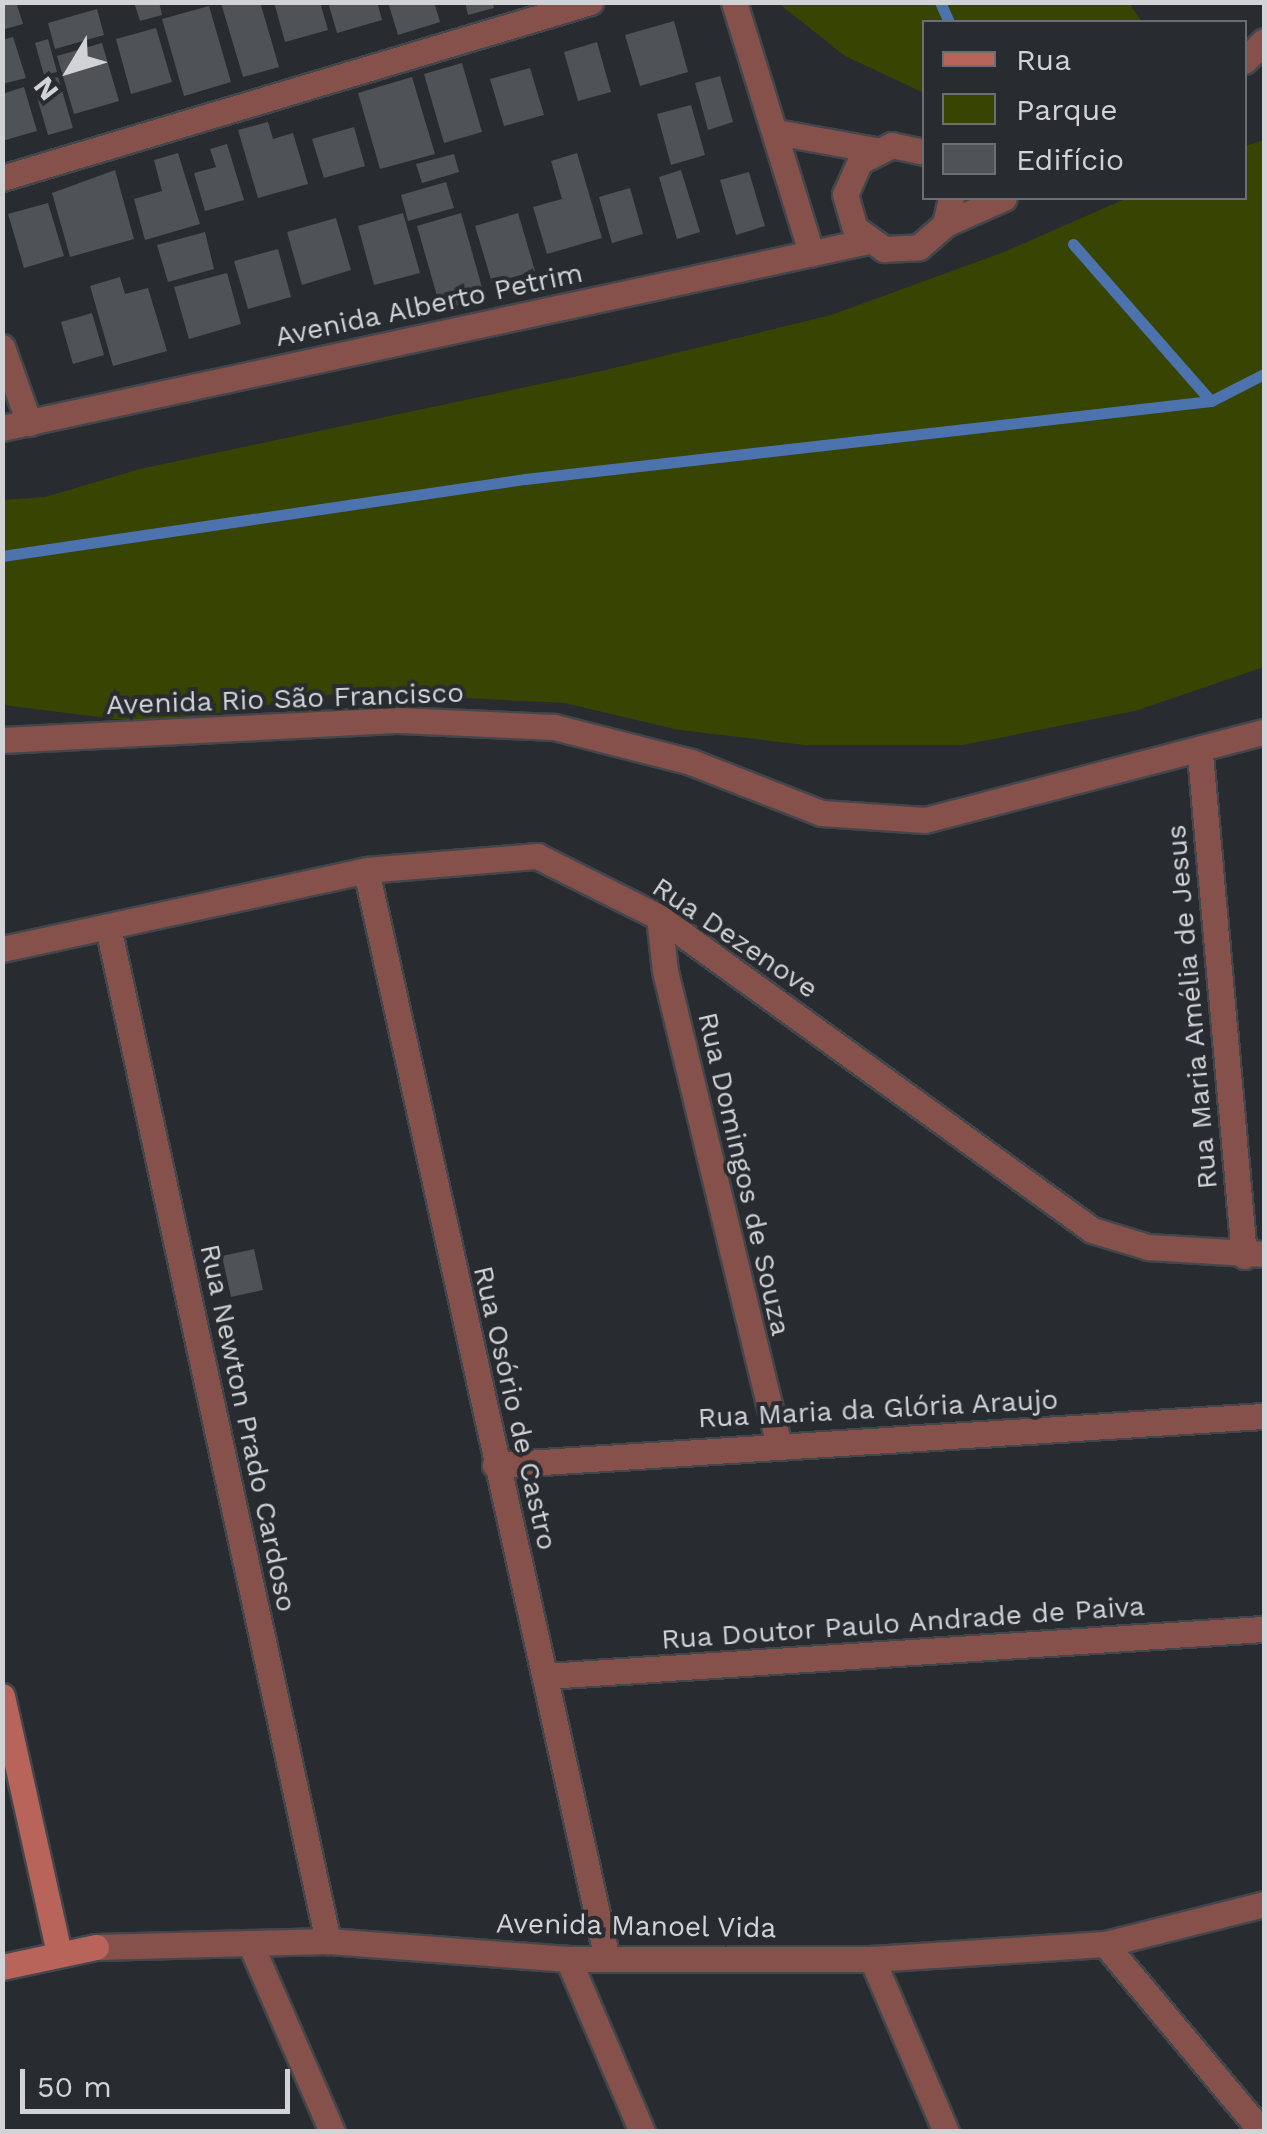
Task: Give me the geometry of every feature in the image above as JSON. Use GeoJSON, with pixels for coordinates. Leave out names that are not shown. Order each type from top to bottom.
{"type":"FeatureCollection","features":[{"type":"Feature","properties":{"kind":"street"},"geometry":{"type":"LineString","coordinates":[[2,178],[590,2]]}},
{"type":"Feature","properties":{"kind":"street"},"geometry":{"type":"LineString","coordinates":[[734,2],[811,253]]}},
{"type":"Feature","properties":{"kind":"street"},"geometry":{"type":"LineString","coordinates":[[776,132],[875,150]]}},
{"type":"Feature","properties":{"kind":"street"},"geometry":{"type":"LineString","coordinates":[[868,241],[847,212],[846,194],[860,160],[892,145],[922,152]]}},
{"type":"Feature","properties":{"kind":"street"},"geometry":{"type":"LineString","coordinates":[[945,224],[951,200]]}},
{"type":"Feature","properties":{"kind":"street","name":"Avenida Alberto Petrim"},"geometry":{"type":"LineString","coordinates":[[2,428],[868,241],[902,251],[934,238],[945,224],[999,200]]}},
{"type":"Feature","properties":{"kind":"street"},"geometry":{"type":"LineString","coordinates":[[2,348],[29,423]]}},
{"type":"Feature","properties":{"kind":"street","name":"Avenida Rio São Francisco"},"geometry":{"type":"LineString","coordinates":[[2,740],[399,720],[554,727],[691,762],[821,813],[925,820],[1200,754],[1264,732]]}},
{"type":"Feature","properties":{"kind":"street","name":"Rua Maria Amélia de Jesus"},"geometry":{"type":"LineString","coordinates":[[1200,754],[1254,1255]]}},
{"type":"Feature","properties":{"kind":"street","name":"Rua Dezenove"},"geometry":{"type":"LineString","coordinates":[[2,949],[366,870],[537,856],[660,917],[1092,1230],[1148,1247],[1254,1255]]}},
{"type":"Feature","properties":{"kind":"street","name":"Rua Osório de Castro"},"geometry":{"type":"LineString","coordinates":[[366,870],[607,1959]]}},
{"type":"Feature","properties":{"kind":"street","name":"Rua Domingos de Souza"},"geometry":{"type":"LineString","coordinates":[[660,917],[665,971],[778,1443]]}},
{"type":"Feature","properties":{"kind":"street","name":"Rua Newton Prado Cardoso"},"geometry":{"type":"LineString","coordinates":[[108,927],[328,1941]]}},
{"type":"Feature","properties":{"kind":"street","name":"Rua Maria da Glória Araujo"},"geometry":{"type":"LineString","coordinates":[[495,1465],[778,1443],[1264,1416]]}},
{"type":"Feature","properties":{"kind":"street","name":"Rua Doutor Paulo Andrade de Paiva"},"geometry":{"type":"LineString","coordinates":[[546,1676],[1264,1629]]}},
{"type":"Feature","properties":{"kind":"street"},"geometry":{"type":"LineString","coordinates":[[2,1696],[59,1953]]}},
{"type":"Feature","properties":{"kind":"street","name":"Avenida Manoel Vida"},"geometry":{"type":"LineString","coordinates":[[2,1967],[96,1947],[328,1941],[568,1959],[872,1959],[1105,1944],[1264,1904]]}},
{"type":"Feature","properties":{"kind":"street"},"geometry":{"type":"LineString","coordinates":[[250,1943],[332,2132]]}},
{"type":"Feature","properties":{"kind":"street"},"geometry":{"type":"LineString","coordinates":[[1105,1944],[1262,2132]]}},
{"type":"Feature","properties":{"kind":"street"},"geometry":{"type":"LineString","coordinates":[[568,1959],[642,2132]]}},
{"type":"Feature","properties":{"kind":"street"},"geometry":{"type":"LineString","coordinates":[[872,1959],[946,2132]]}},
{"type":"Feature","properties":{"kind":"green space"},"geometry":{"type":"Polygon","coordinates":[[[778,3],[1129,3],[1141,20],[922,20],[922,92],[845,56],[778,3]]]}},
{"type":"Feature","properties":{"kind":"green space"},"geometry":{"type":"Polygon","coordinates":[[[1264,140],[1264,667],[1135,711],[963,745],[805,745],[679,730],[564,703],[345,692],[154,724],[3,705],[3,500],[45,497],[140,469],[606,370],[831,315],[1004,252],[1122,200],[1247,200],[1247,145],[1264,140]]]}},
{"type":"Feature","properties":{"kind":"building"},"geometry":{"type":"Polygon","coordinates":[[[2,2],[16,2],[23,24],[2,30],[2,2]]]}},
{"type":"Feature","properties":{"kind":"building"},"geometry":{"type":"Polygon","coordinates":[[[134,2],[159,2],[162,15],[140,21],[134,2]]]}},
{"type":"Feature","properties":{"kind":"building"},"geometry":{"type":"Polygon","coordinates":[[[260,2],[279,67],[243,77],[221,3],[260,2]]]}},
{"type":"Feature","properties":{"kind":"building"},"geometry":{"type":"Polygon","coordinates":[[[274,2],[320,2],[328,30],[285,42],[274,2]]]}},
{"type":"Feature","properties":{"kind":"building"},"geometry":{"type":"Polygon","coordinates":[[[328,2],[377,2],[382,20],[337,33],[328,2]]]}},
{"type":"Feature","properties":{"kind":"building"},"geometry":{"type":"Polygon","coordinates":[[[388,2],[434,2],[440,22],[398,35],[388,2]]]}},
{"type":"Feature","properties":{"kind":"building"},"geometry":{"type":"Polygon","coordinates":[[[465,2],[492,2],[494,8],[468,15],[465,2]]]}},
{"type":"Feature","properties":{"kind":"building"},"geometry":{"type":"Polygon","coordinates":[[[209,6],[231,82],[184,96],[162,19],[209,6]]]}},
{"type":"Feature","properties":{"kind":"building"},"geometry":{"type":"Polygon","coordinates":[[[97,9],[104,35],[55,49],[48,23],[97,9]]]}},
{"type":"Feature","properties":{"kind":"building"},"geometry":{"type":"Polygon","coordinates":[[[674,21],[688,72],[640,86],[625,35],[674,21]]]}},
{"type":"Feature","properties":{"kind":"building"},"geometry":{"type":"Polygon","coordinates":[[[156,28],[172,82],[131,94],[116,39],[156,28]]]}},
{"type":"Feature","properties":{"kind":"building"},"geometry":{"type":"Polygon","coordinates":[[[13,37],[26,78],[2,84],[2,40],[13,37]]]}},
{"type":"Feature","properties":{"kind":"building"},"geometry":{"type":"Polygon","coordinates":[[[48,39],[57,72],[44,75],[35,43],[48,39]]]}},
{"type":"Feature","properties":{"kind":"building"},"geometry":{"type":"Polygon","coordinates":[[[597,42],[611,92],[578,101],[564,52],[597,42]]]}},
{"type":"Feature","properties":{"kind":"building"},"geometry":{"type":"Polygon","coordinates":[[[102,43],[119,101],[74,114],[57,56],[102,43]]]}},
{"type":"Feature","properties":{"kind":"building"},"geometry":{"type":"Polygon","coordinates":[[[462,63],[482,132],[444,143],[424,74],[462,63]]]}},
{"type":"Feature","properties":{"kind":"building"},"geometry":{"type":"Polygon","coordinates":[[[530,68],[544,115],[504,126],[490,79],[530,68]]]}},
{"type":"Feature","properties":{"kind":"building"},"geometry":{"type":"Polygon","coordinates":[[[720,76],[733,122],[708,130],[695,83],[720,76]]]}},
{"type":"Feature","properties":{"kind":"building"},"geometry":{"type":"Polygon","coordinates":[[[58,77],[73,128],[48,135],[33,84],[58,77]]]}},
{"type":"Feature","properties":{"kind":"building"},"geometry":{"type":"Polygon","coordinates":[[[412,77],[435,154],[380,169],[358,93],[412,77]]]}},
{"type":"Feature","properties":{"kind":"building"},"geometry":{"type":"Polygon","coordinates":[[[24,87],[37,131],[2,141],[2,94],[24,87]]]}},
{"type":"Feature","properties":{"kind":"building"},"geometry":{"type":"Polygon","coordinates":[[[691,105],[705,155],[671,165],[657,114],[691,105]]]}},
{"type":"Feature","properties":{"kind":"building"},"geometry":{"type":"Polygon","coordinates":[[[268,122],[273,139],[293,133],[308,184],[258,198],[238,130],[268,122]]]}},
{"type":"Feature","properties":{"kind":"building"},"geometry":{"type":"Polygon","coordinates":[[[354,127],[365,166],[324,178],[312,139],[354,127]]]}},
{"type":"Feature","properties":{"kind":"building"},"geometry":{"type":"Polygon","coordinates":[[[227,144],[244,200],[205,211],[194,173],[216,167],[210,149],[227,144]]]}},
{"type":"Feature","properties":{"kind":"building"},"geometry":{"type":"Polygon","coordinates":[[[178,153],[200,224],[145,240],[134,199],[162,191],[154,160],[178,153]]]}},
{"type":"Feature","properties":{"kind":"building"},"geometry":{"type":"Polygon","coordinates":[[[577,153],[602,238],[547,254],[533,207],[562,199],[551,161],[577,153]]]}},
{"type":"Feature","properties":{"kind":"building"},"geometry":{"type":"Polygon","coordinates":[[[454,154],[459,172],[422,183],[416,164],[454,154]]]}},
{"type":"Feature","properties":{"kind":"building"},"geometry":{"type":"Polygon","coordinates":[[[115,170],[134,239],[70,257],[52,193],[115,170]]]}},
{"type":"Feature","properties":{"kind":"building"},"geometry":{"type":"Polygon","coordinates":[[[681,170],[700,232],[677,239],[659,177],[681,170]]]}},
{"type":"Feature","properties":{"kind":"building"},"geometry":{"type":"Polygon","coordinates":[[[749,172],[765,226],[736,235],[720,180],[749,172]]]}},
{"type":"Feature","properties":{"kind":"building"},"geometry":{"type":"Polygon","coordinates":[[[446,182],[454,208],[408,221],[401,195],[446,182]]]}},
{"type":"Feature","properties":{"kind":"building"},"geometry":{"type":"Polygon","coordinates":[[[630,188],[643,234],[612,243],[599,197],[630,188]]]}},
{"type":"Feature","properties":{"kind":"building"},"geometry":{"type":"Polygon","coordinates":[[[48,203],[64,256],[24,268],[8,214],[48,203]]]}},
{"type":"Feature","properties":{"kind":"building"},"geometry":{"type":"Polygon","coordinates":[[[403,213],[420,273],[374,285],[358,226],[403,213]]]}},
{"type":"Feature","properties":{"kind":"building"},"geometry":{"type":"Polygon","coordinates":[[[461,213],[485,298],[441,310],[417,226],[461,213]]]}},
{"type":"Feature","properties":{"kind":"building"},"geometry":{"type":"Polygon","coordinates":[[[518,213],[535,271],[492,283],[475,226],[518,213]]]}},
{"type":"Feature","properties":{"kind":"building"},"geometry":{"type":"Polygon","coordinates":[[[336,218],[351,270],[302,285],[287,232],[336,218]]]}},
{"type":"Feature","properties":{"kind":"building"},"geometry":{"type":"Polygon","coordinates":[[[205,232],[214,269],[168,282],[157,245],[205,232]]]}},
{"type":"Feature","properties":{"kind":"building"},"geometry":{"type":"Polygon","coordinates":[[[278,249],[291,297],[248,309],[234,261],[278,249]]]}},
{"type":"Feature","properties":{"kind":"building"},"geometry":{"type":"Polygon","coordinates":[[[227,273],[241,324],[189,339],[174,287],[227,273]]]}},
{"type":"Feature","properties":{"kind":"building"},"geometry":{"type":"Polygon","coordinates":[[[120,277],[125,294],[148,288],[167,351],[113,366],[90,286],[120,277]]]}},
{"type":"Feature","properties":{"kind":"building"},"geometry":{"type":"Polygon","coordinates":[[[92,313],[104,355],[73,364],[61,322],[92,313]]]}},
{"type":"Feature","properties":{"kind":"building"},"geometry":{"type":"Polygon","coordinates":[[[254,1249],[263,1290],[231,1297],[222,1256],[254,1249]]]}},
{"type":"Feature","properties":{"kind":"waterway"},"geometry":{"type":"LineString","coordinates":[[940,2],[948,20]]}},
{"type":"Feature","properties":{"kind":"waterway"},"geometry":{"type":"LineString","coordinates":[[1073,244],[1211,401]]}},
{"type":"Feature","properties":{"kind":"waterway"},"geometry":{"type":"LineString","coordinates":[[2,556],[525,479],[1211,401],[1264,374]]}}]}
